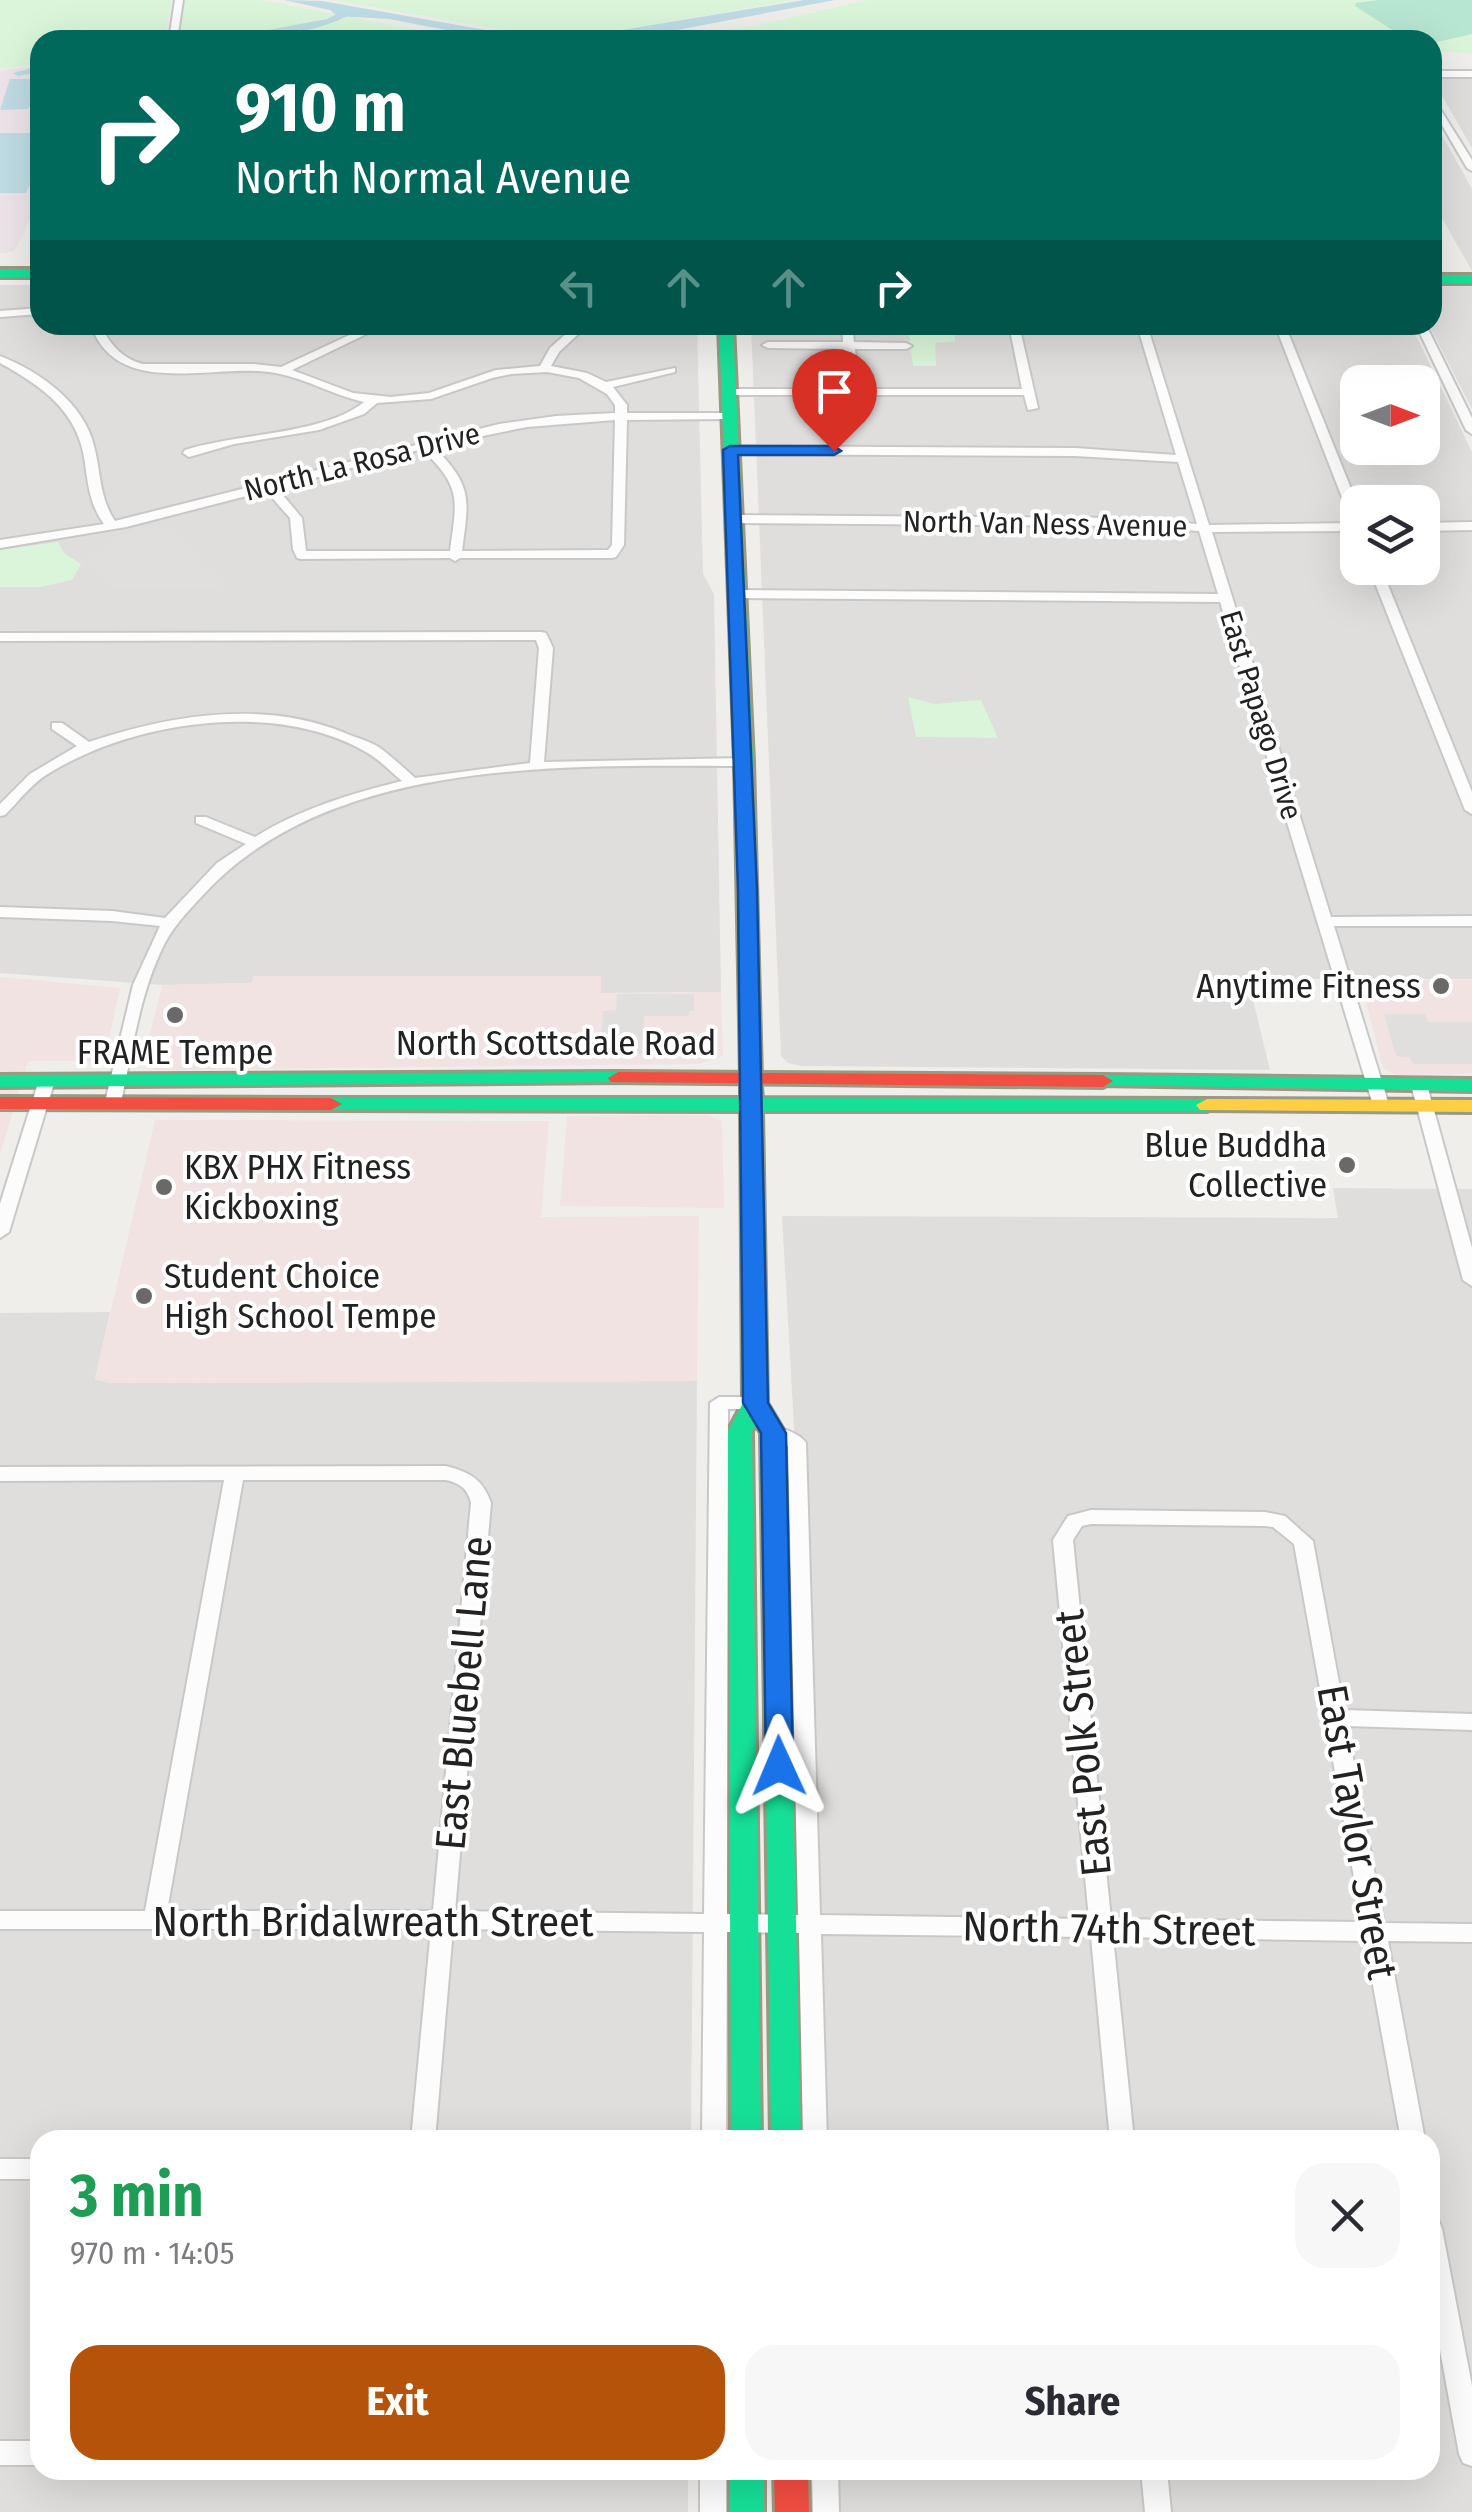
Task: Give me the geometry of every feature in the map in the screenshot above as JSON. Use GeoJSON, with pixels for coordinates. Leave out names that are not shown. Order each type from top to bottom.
{"type":"FeatureCollection","features":[{"type":"Feature","properties":{"kind":"main road"},"geometry":{"type":"LineString","coordinates":[[0,276],[30,276]]}},
{"type":"Feature","properties":{"kind":"main road"},"geometry":{"type":"LineString","coordinates":[[1442,279],[1472,279]]}},
{"type":"Feature","properties":{"kind":"main road"},"geometry":{"type":"LineString","coordinates":[[726,335],[744,762],[756,1403],[774,1433],[786,2130]]}},
{"type":"Feature","properties":{"kind":"main road","name":"North Scottsdale Road"},"geometry":{"type":"LineString","coordinates":[[0,1103],[43,1092],[751,1077],[1378,1095]]}},
{"type":"Feature","properties":{"kind":"main road","name":"North Scottsdale Road"},"geometry":{"type":"LineString","coordinates":[[0,1081],[43,1092]]}},
{"type":"Feature","properties":{"kind":"main road","name":"North Scottsdale Road"},"geometry":{"type":"LineString","coordinates":[[116,1091],[751,1102],[1422,1095],[1472,1086]]}},
{"type":"Feature","properties":{"kind":"main road","name":"North Scottsdale Road"},"geometry":{"type":"LineString","coordinates":[[1422,1095],[1472,1106]]}},
{"type":"Feature","properties":{"kind":"main road"},"geometry":{"type":"LineString","coordinates":[[746,2130],[740,1431],[756,1403]]}},
{"type":"Feature","properties":{"kind":"main road"},"geometry":{"type":"LineString","coordinates":[[746,2480],[746,2512]]}},
{"type":"Feature","properties":{"kind":"main road"},"geometry":{"type":"LineString","coordinates":[[791,2480],[792,2512]]}},
{"type":"Feature","properties":{"kind":"street"},"geometry":{"type":"LineString","coordinates":[[174,30],[179,0]]}},
{"type":"Feature","properties":{"kind":"street"},"geometry":{"type":"LineString","coordinates":[[1442,74],[1472,74]]}},
{"type":"Feature","properties":{"kind":"street"},"geometry":{"type":"LineString","coordinates":[[1442,116],[1472,168]]}},
{"type":"Feature","properties":{"kind":"street"},"geometry":{"type":"LineString","coordinates":[[0,314],[30,312]]}},
{"type":"Feature","properties":{"kind":"street"},"geometry":{"type":"LineString","coordinates":[[101,335],[106,344],[132,364],[284,370],[337,392],[374,400],[428,397],[495,374],[544,370],[578,375],[605,386],[618,399],[618,545],[612,554],[301,556],[297,547],[299,525],[292,511],[266,486]]}},
{"type":"Feature","properties":{"kind":"street"},"geometry":{"type":"LineString","coordinates":[[284,370],[356,335]]}},
{"type":"Feature","properties":{"kind":"street"},"geometry":{"type":"LineString","coordinates":[[544,370],[554,350],[571,335]]}},
{"type":"Feature","properties":{"kind":"street"},"geometry":{"type":"LineString","coordinates":[[848,335],[853,392]]}},
{"type":"Feature","properties":{"kind":"street"},"geometry":{"type":"LineString","coordinates":[[1016,335],[1032,408]]}},
{"type":"Feature","properties":{"kind":"street","name":"East Papago Drive"},"geometry":{"type":"LineString","coordinates":[[1145,335],[1378,1095]]}},
{"type":"Feature","properties":{"kind":"street"},"geometry":{"type":"LineString","coordinates":[[1284,335],[1342,485]]}},
{"type":"Feature","properties":{"kind":"street"},"geometry":{"type":"LineString","coordinates":[[1426,335],[1472,430]]}},
{"type":"Feature","properties":{"kind":"street"},"geometry":{"type":"LineString","coordinates":[[768,345],[906,346]]}},
{"type":"Feature","properties":{"kind":"street"},"geometry":{"type":"LineString","coordinates":[[0,359],[38,381],[69,408],[88,441],[95,496],[111,525]]}},
{"type":"Feature","properties":{"kind":"street"},"geometry":{"type":"LineString","coordinates":[[605,386],[672,370]]}},
{"type":"Feature","properties":{"kind":"street"},"geometry":{"type":"LineString","coordinates":[[728,392],[1029,392]]}},
{"type":"Feature","properties":{"kind":"street"},"geometry":{"type":"LineString","coordinates":[[189,452],[224,440],[344,419],[374,400]]}},
{"type":"Feature","properties":{"kind":"street","name":"North La Rosa Drive"},"geometry":{"type":"LineString","coordinates":[[0,544],[111,525],[529,423],[728,416]]}},
{"type":"Feature","properties":{"kind":"street"},"geometry":{"type":"LineString","coordinates":[[426,446],[460,482],[463,498],[455,557]]}},
{"type":"Feature","properties":{"kind":"street"},"geometry":{"type":"LineString","coordinates":[[730,450],[1074,452],[1183,460]]}},
{"type":"Feature","properties":{"kind":"street","name":"North Van Ness Avenue"},"geometry":{"type":"LineString","coordinates":[[733,519],[1126,522],[1205,528],[1340,525]]}},
{"type":"Feature","properties":{"kind":"street"},"geometry":{"type":"LineString","coordinates":[[1440,527],[1472,526]]}},
{"type":"Feature","properties":{"kind":"street"},"geometry":{"type":"LineString","coordinates":[[1382,585],[1472,810]]}},
{"type":"Feature","properties":{"kind":"street"},"geometry":{"type":"LineString","coordinates":[[736,594],[1225,598]]}},
{"type":"Feature","properties":{"kind":"street"},"geometry":{"type":"LineString","coordinates":[[0,637],[541,636],[546,648],[538,764]]}},
{"type":"Feature","properties":{"kind":"street"},"geometry":{"type":"LineString","coordinates":[[0,812],[39,772],[88,747],[134,731],[195,721],[279,722],[339,734],[380,754],[411,782]]}},
{"type":"Feature","properties":{"kind":"street"},"geometry":{"type":"LineString","coordinates":[[339,734],[355,723]]}},
{"type":"Feature","properties":{"kind":"street"},"geometry":{"type":"LineString","coordinates":[[57,726],[88,747]]}},
{"type":"Feature","properties":{"kind":"street"},"geometry":{"type":"LineString","coordinates":[[116,1091],[143,980],[169,923],[208,880],[256,843],[330,806],[411,782],[482,768],[744,762]]}},
{"type":"Feature","properties":{"kind":"street"},"geometry":{"type":"LineString","coordinates":[[201,820],[256,843]]}},
{"type":"Feature","properties":{"kind":"street"},"geometry":{"type":"LineString","coordinates":[[0,912],[112,916],[169,923]]}},
{"type":"Feature","properties":{"kind":"street"},"geometry":{"type":"LineString","coordinates":[[1325,922],[1472,922]]}},
{"type":"Feature","properties":{"kind":"street"},"geometry":{"type":"LineString","coordinates":[[0,1232],[43,1092]]}},
{"type":"Feature","properties":{"kind":"street"},"geometry":{"type":"LineString","coordinates":[[1422,1095],[1470,1268]]}},
{"type":"Feature","properties":{"kind":"street"},"geometry":{"type":"LineString","coordinates":[[714,2130],[719,1404],[756,1403]]}},
{"type":"Feature","properties":{"kind":"street"},"geometry":{"type":"LineString","coordinates":[[774,1433],[797,1442],[815,2130]]}},
{"type":"Feature","properties":{"kind":"street","name":"East Bluebell Lane"},"geometry":{"type":"LineString","coordinates":[[234,1475],[446,1473],[463,1477],[474,1486],[481,1503],[425,2130]]}},
{"type":"Feature","properties":{"kind":"street"},"geometry":{"type":"LineString","coordinates":[[0,1474],[234,1475],[154,1920]]}},
{"type":"Feature","properties":{"kind":"street","name":"East Polk Street"},"geometry":{"type":"LineString","coordinates":[[1121,2130],[1063,1540],[1069,1526],[1077,1520],[1109,1517],[1265,1519],[1291,1530]]}},
{"type":"Feature","properties":{"kind":"street","name":"East Taylor Street"},"geometry":{"type":"LineString","coordinates":[[1291,1530],[1303,1541],[1412,2130]]}},
{"type":"Feature","properties":{"kind":"street"},"geometry":{"type":"LineString","coordinates":[[1338,1718],[1472,1722]]}},
{"type":"Feature","properties":{"kind":"street","name":"North Bridalwreath Street"},"geometry":{"type":"LineString","coordinates":[[0,1920],[746,1925]]}},
{"type":"Feature","properties":{"kind":"street","name":"North 74th Street"},"geometry":{"type":"LineString","coordinates":[[746,1925],[1472,1933]]}},
{"type":"Feature","properties":{"kind":"street"},"geometry":{"type":"LineString","coordinates":[[0,2169],[30,2168]]}},
{"type":"Feature","properties":{"kind":"street"},"geometry":{"type":"LineString","coordinates":[[1440,2283],[1472,2454]]}},
{"type":"Feature","properties":{"kind":"street"},"geometry":{"type":"LineString","coordinates":[[0,2453],[30,2453]]}},
{"type":"Feature","properties":{"kind":"street"},"geometry":{"type":"LineString","coordinates":[[713,2480],[713,2512]]}},
{"type":"Feature","properties":{"kind":"street"},"geometry":{"type":"LineString","coordinates":[[825,2480],[826,2512]]}},
{"type":"Feature","properties":{"kind":"street"},"geometry":{"type":"LineString","coordinates":[[1155,2480],[1158,2512]]}},
{"type":"Feature","properties":{"kind":"shaded area"},"geometry":{"type":"Polygon","coordinates":[[[30,66],[30,220],[14,251],[0,254],[0,71],[30,66]]]}},
{"type":"Feature","properties":{"kind":"shaded area"},"geometry":{"type":"Polygon","coordinates":[[[1442,78],[1472,78],[1472,148],[1442,96],[1442,78]]]}},
{"type":"Feature","properties":{"kind":"shaded area"},"geometry":{"type":"Polygon","coordinates":[[[1442,135],[1472,189],[1472,271],[1442,218],[1442,135]]]}},
{"type":"Feature","properties":{"kind":"shaded area"},"geometry":{"type":"Polygon","coordinates":[[[1442,282],[1472,283],[1472,409],[1434,335],[1442,335],[1442,282]]]}},
{"type":"Feature","properties":{"kind":"shaded area"},"geometry":{"type":"Polygon","coordinates":[[[0,285],[30,285],[30,335],[697,335],[703,574],[714,594],[721,992],[600,993],[600,976],[254,976],[252,983],[162,985],[0,973],[0,285]]]}},
{"type":"Feature","properties":{"kind":"shaded area"},"geometry":{"type":"Polygon","coordinates":[[[751,335],[1416,335],[1430,365],[1340,365],[1340,465],[1440,465],[1440,385],[1472,452],[1472,979],[1248,979],[1270,1070],[788,1063],[781,1056],[751,335]]]}},
{"type":"Feature","properties":{"kind":"shaded area"},"geometry":{"type":"Polygon","coordinates":[[[161,525],[224,589],[115,589],[88,560],[131,532],[161,525]]]}},
{"type":"Feature","properties":{"kind":"shaded area"},"geometry":{"type":"Polygon","coordinates":[[[254,976],[601,976],[601,993],[721,992],[723,1056],[699,1064],[154,1070],[144,1057],[162,985],[251,983],[254,976]]]}},
{"type":"Feature","properties":{"kind":"shaded area"},"geometry":{"type":"Polygon","coordinates":[[[0,977],[120,988],[106,1052],[93,1061],[28,1061],[0,1155],[0,977]]]}},
{"type":"Feature","properties":{"kind":"shaded area"},"geometry":{"type":"Polygon","coordinates":[[[1360,980],[1472,980],[1472,1074],[1396,1075],[1383,1068],[1360,980]]]}},
{"type":"Feature","properties":{"kind":"shaded area"},"geometry":{"type":"Polygon","coordinates":[[[617,994],[694,994],[694,1011],[689,1011],[689,1016],[644,1016],[642,1054],[600,1054],[603,1011],[616,1010],[617,994]]]}},
{"type":"Feature","properties":{"kind":"shaded area"},"geometry":{"type":"Polygon","coordinates":[[[1384,1014],[1425,1014],[1428,1022],[1472,1022],[1472,1064],[1413,1064],[1410,1057],[1396,1056],[1384,1014]]]}},
{"type":"Feature","properties":{"kind":"shaded area"},"geometry":{"type":"Polygon","coordinates":[[[707,1115],[722,1121],[724,1208],[560,1206],[567,1116],[707,1115]]]}},
{"type":"Feature","properties":{"kind":"shaded area"},"geometry":{"type":"Polygon","coordinates":[[[155,1120],[549,1121],[541,1217],[699,1216],[697,1381],[109,1383],[95,1379],[155,1120]]]}},
{"type":"Feature","properties":{"kind":"shaded area"},"geometry":{"type":"Polygon","coordinates":[[[1333,1188],[1472,1189],[1472,2512],[810,2512],[810,2480],[1440,2480],[1440,2130],[805,2130],[794,1426],[782,1216],[1338,1218],[1333,1188]]]}},
{"type":"Feature","properties":{"kind":"shaded area"},"geometry":{"type":"Polygon","coordinates":[[[110,1312],[95,1379],[110,1383],[697,1381],[691,2130],[30,2130],[30,2480],[688,2480],[688,2512],[0,2512],[0,1313],[110,1312]]]}},
{"type":"Feature","properties":{"kind":"green space"},"geometry":{"type":"Polygon","coordinates":[[[0,0],[172,0],[167,30],[30,30],[30,66],[0,68],[0,0]]]}},
{"type":"Feature","properties":{"kind":"green space"},"geometry":{"type":"Polygon","coordinates":[[[185,0],[260,0],[419,30],[180,30],[185,0]]]}},
{"type":"Feature","properties":{"kind":"green space"},"geometry":{"type":"Polygon","coordinates":[[[332,0],[794,0],[624,30],[506,30],[332,0]]]}},
{"type":"Feature","properties":{"kind":"green space"},"geometry":{"type":"Polygon","coordinates":[[[868,0],[1472,0],[1472,53],[1442,52],[1442,30],[730,30],[868,0]]]}},
{"type":"Feature","properties":{"kind":"green space"},"geometry":{"type":"Polygon","coordinates":[[[1472,0],[1472,34],[1442,41],[1442,30],[1392,30],[1355,6],[1472,0]]]}},
{"type":"Feature","properties":{"kind":"green space"},"geometry":{"type":"Polygon","coordinates":[[[909,335],[955,335],[955,341],[935,343],[936,366],[913,366],[909,335]]]}},
{"type":"Feature","properties":{"kind":"green space"},"geometry":{"type":"Polygon","coordinates":[[[58,542],[64,553],[81,564],[72,580],[41,587],[0,587],[0,550],[58,542]]]}},
{"type":"Feature","properties":{"kind":"green space"},"geometry":{"type":"Polygon","coordinates":[[[908,697],[935,704],[981,700],[998,738],[916,737],[908,697]]]}},
{"type":"Feature","properties":{"kind":"water"},"geometry":{"type":"Polygon","coordinates":[[[284,0],[322,1],[486,30],[446,30],[389,19],[337,16],[330,10],[284,0]]]}},
{"type":"Feature","properties":{"kind":"water"},"geometry":{"type":"Polygon","coordinates":[[[804,0],[835,0],[677,30],[622,30],[804,0]]]}},
{"type":"Feature","properties":{"kind":"water"},"geometry":{"type":"Polygon","coordinates":[[[10,79],[30,79],[28,109],[0,110],[10,79]]]}},
{"type":"Feature","properties":{"kind":"water"},"geometry":{"type":"Polygon","coordinates":[[[0,133],[30,133],[30,185],[26,193],[0,193],[0,133]]]}},
{"type":"Feature","properties":{"kind":"waterway"},"geometry":{"type":"LineString","coordinates":[[282,30],[330,22],[351,10]]}},
{"type":"Feature","properties":{"kind":"waterway"},"geometry":{"type":"LineString","coordinates":[[18,73],[30,71]]}},
{"type":"Feature","properties":{"kind":"traffic: fast"},"geometry":{"type":"LineString","coordinates":[[0,273],[30,273]]}},
{"type":"Feature","properties":{"kind":"traffic: fast"},"geometry":{"type":"LineString","coordinates":[[1442,279],[1472,279]]}},
{"type":"Feature","properties":{"kind":"traffic: fast"},"geometry":{"type":"LineString","coordinates":[[726,335],[744,762],[751,1077]]}},
{"type":"Feature","properties":{"kind":"traffic: fast"},"geometry":{"type":"LineString","coordinates":[[0,1081],[618,1078]]}},
{"type":"Feature","properties":{"kind":"traffic: fast"},"geometry":{"type":"LineString","coordinates":[[1103,1081],[1472,1085]]}},
{"type":"Feature","properties":{"kind":"traffic: fast"},"geometry":{"type":"LineString","coordinates":[[746,2130],[740,1431],[755,1403],[751,1087]]}},
{"type":"Feature","properties":{"kind":"traffic: fast"},"geometry":{"type":"LineString","coordinates":[[331,1104],[1207,1105]]}},
{"type":"Feature","properties":{"kind":"traffic: fast"},"geometry":{"type":"LineString","coordinates":[[755,1403],[773,1433],[786,2130]]}},
{"type":"Feature","properties":{"kind":"traffic: fast"},"geometry":{"type":"LineString","coordinates":[[747,2480],[747,2512]]}},
{"type":"Feature","properties":{"kind":"traffic: slow"},"geometry":{"type":"LineString","coordinates":[[1207,1105],[1472,1106]]}},
{"type":"Feature","properties":{"kind":"traffic: jam"},"geometry":{"type":"LineString","coordinates":[[618,1078],[1103,1081]]}},
{"type":"Feature","properties":{"kind":"traffic: jam"},"geometry":{"type":"LineString","coordinates":[[0,1103],[331,1104]]}},
{"type":"Feature","properties":{"kind":"traffic: jam"},"geometry":{"type":"LineString","coordinates":[[791,2480],[792,2512]]}},
{"type":"Feature","properties":{"kind":"place","name":"Anytime Fitness"},"geometry":{"type":"Point","coordinates":[1441,986]}},
{"type":"Feature","properties":{"kind":"place","name":"FRAME Tempe"},"geometry":{"type":"Point","coordinates":[175,1015]}},
{"type":"Feature","properties":{"kind":"place","name":"Blue Buddha Collective"},"geometry":{"type":"Point","coordinates":[1347,1165]}},
{"type":"Feature","properties":{"kind":"place","name":"KBX PHX Fitness Kickboxing"},"geometry":{"type":"Point","coordinates":[164,1187]}},
{"type":"Feature","properties":{"kind":"place","name":"Student Choice High School Tempe"},"geometry":{"type":"Point","coordinates":[144,1296]}},
{"type":"Feature","properties":{"kind":"route"},"geometry":{"type":"LineString","coordinates":[[779,1766],[774,1433],[756,1403],[744,762],[730,450],[834,451]]}}]}
